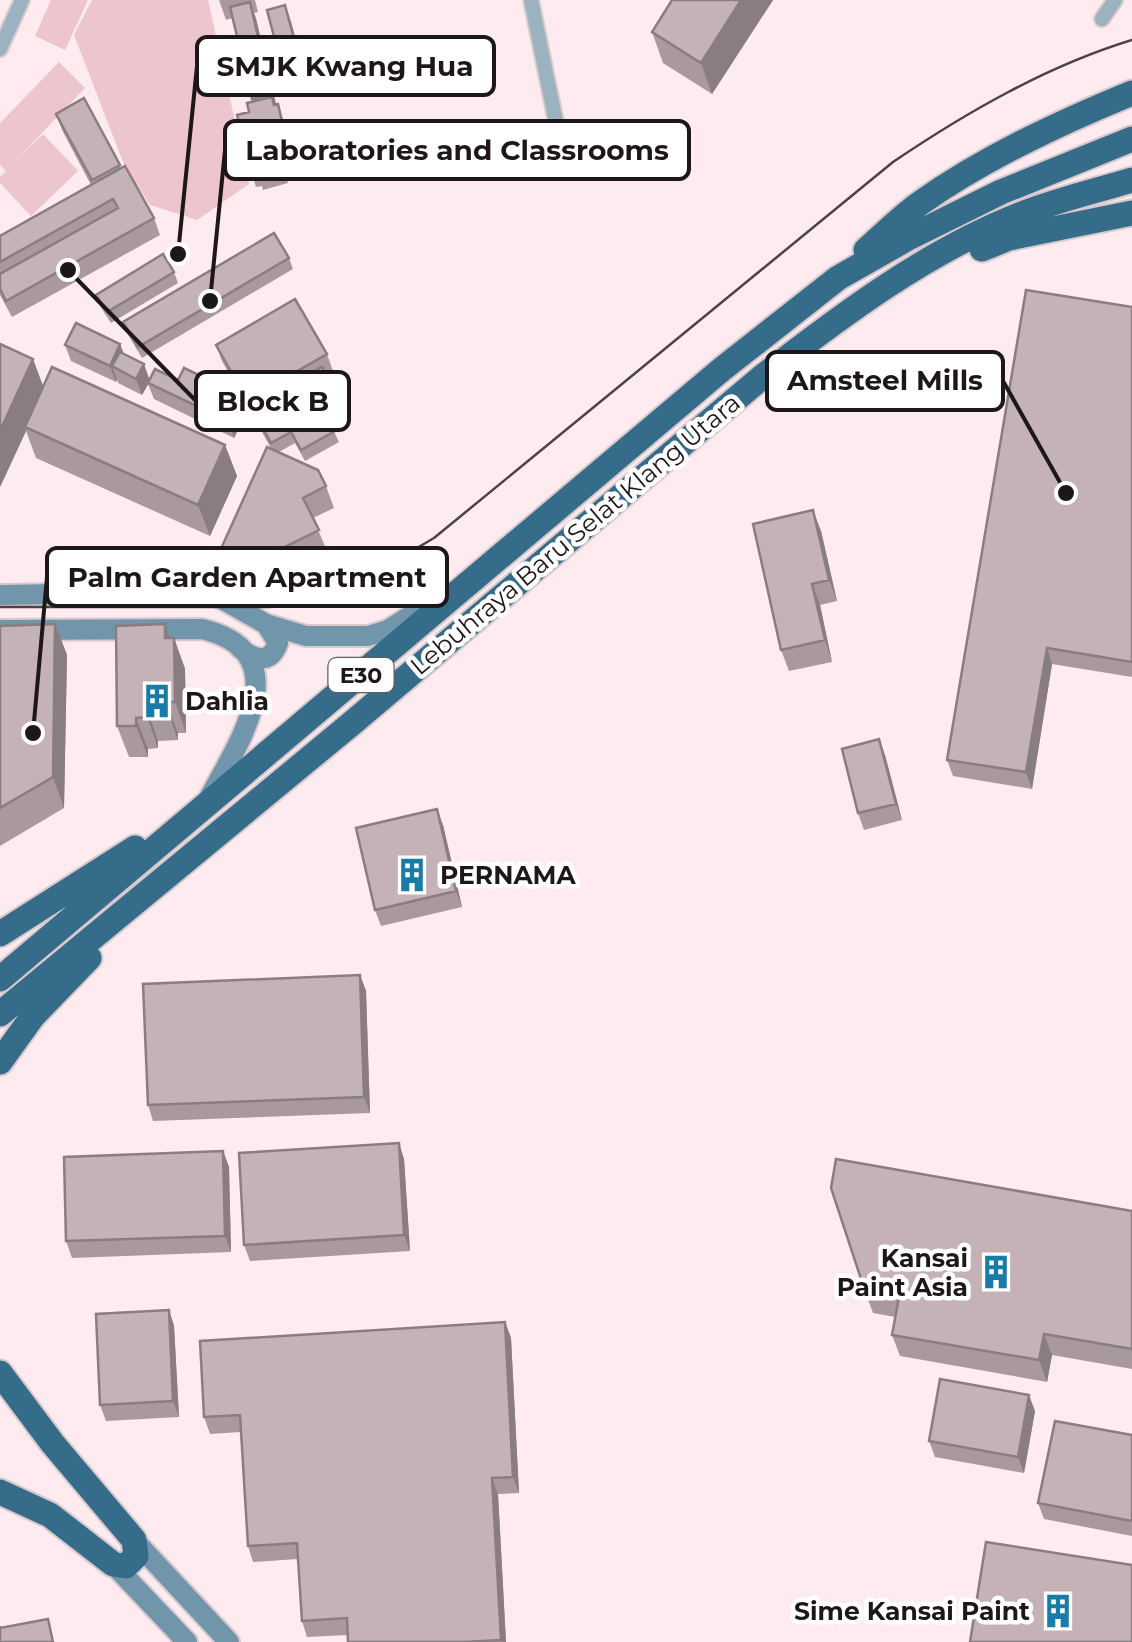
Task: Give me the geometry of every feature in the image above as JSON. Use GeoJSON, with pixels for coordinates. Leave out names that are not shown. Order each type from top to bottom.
{"type":"FeatureCollection","features":[{"type":"Feature","properties":{"kind":"highway","name":"Lebuhraya Baru Selat Klang Utara"},"geometry":{"type":"LineString","coordinates":[[0,978],[721,370],[838,278],[915,207],[960,177],[1132,93]]}},
{"type":"Feature","properties":{"kind":"highway","name":"Lebuhraya Baru Selat Klang Utara"},"geometry":{"type":"LineString","coordinates":[[838,278],[1001,192],[1132,140]]}},
{"type":"Feature","properties":{"kind":"highway","name":"Lebuhraya Baru Selat Klang Utara"},"geometry":{"type":"LineString","coordinates":[[0,1014],[762,376],[829,325],[938,255],[982,232],[1023,213],[1132,180]]}},
{"type":"Feature","properties":{"kind":"highway","name":"Lebuhraya Baru Selat Klang Utara"},"geometry":{"type":"LineString","coordinates":[[829,325],[920,276],[1009,238],[1132,213]]}},
{"type":"Feature","properties":{"kind":"highway","name":"E30"},"geometry":{"type":"LineString","coordinates":[[0,934],[204,806]]}},
{"type":"Feature","properties":{"kind":"highway"},"geometry":{"type":"LineString","coordinates":[[0,1062],[33,1016],[132,915],[163,877]]}},
{"type":"Feature","properties":{"kind":"highway"},"geometry":{"type":"LineString","coordinates":[[0,1373],[52,1444],[134,1540],[136,1556],[132,1562],[112,1564],[50,1515],[0,1492]]}},
{"type":"Feature","properties":{"kind":"highway"},"geometry":{"type":"LineString","coordinates":[[0,1398],[52,1444]]}},
{"type":"Feature","properties":{"kind":"main road"},"geometry":{"type":"LineString","coordinates":[[0,596],[198,592],[228,601],[266,624],[306,636],[368,636],[388,630],[420,611],[472,568],[542,523]]}},
{"type":"Feature","properties":{"kind":"main road"},"geometry":{"type":"LineString","coordinates":[[0,630],[202,629],[229,638],[254,658],[263,660],[278,643],[266,624]]}},
{"type":"Feature","properties":{"kind":"main road"},"geometry":{"type":"LineString","coordinates":[[204,806],[250,721],[256,698],[254,670],[240,647]]}},
{"type":"Feature","properties":{"kind":"main road"},"geometry":{"type":"LineString","coordinates":[[134,1540],[229,1642]]}},
{"type":"Feature","properties":{"kind":"main road"},"geometry":{"type":"LineString","coordinates":[[112,1564],[187,1642]]}},
{"type":"Feature","properties":{"kind":"street"},"geometry":{"type":"LineString","coordinates":[[0,49],[22,0]]}},
{"type":"Feature","properties":{"kind":"street"},"geometry":{"type":"LineString","coordinates":[[531,0],[558,132]]}},
{"type":"Feature","properties":{"kind":"street"},"geometry":{"type":"LineString","coordinates":[[1102,19],[1115,0]]}},
{"type":"Feature","properties":{"kind":"shaded area"},"geometry":{"type":"Polygon","coordinates":[[[51,0],[88,0],[65,50],[35,36],[51,0]]]}},
{"type":"Feature","properties":{"kind":"shaded area"},"geometry":{"type":"Polygon","coordinates":[[[92,0],[208,0],[249,184],[197,220],[150,205],[125,167],[74,35],[92,0]]]}},
{"type":"Feature","properties":{"kind":"shaded area"},"geometry":{"type":"Polygon","coordinates":[[[59,62],[85,88],[17,159],[43,134],[78,171],[31,216],[0,183],[6,171],[0,165],[0,123],[59,62]]]}},
{"type":"Feature","properties":{"kind":"building"},"geometry":{"type":"Polygon","coordinates":[[[672,0],[741,0],[701,63],[652,32],[672,0]]]}},
{"type":"Feature","properties":{"kind":"building"},"geometry":{"type":"Polygon","coordinates":[[[250,2],[271,94],[252,99],[230,7],[250,2]]]}},
{"type":"Feature","properties":{"kind":"building"},"geometry":{"type":"Polygon","coordinates":[[[285,5],[303,73],[285,78],[267,10],[285,5]]]}},
{"type":"Feature","properties":{"kind":"building"},"geometry":{"type":"Polygon","coordinates":[[[272,97],[274,105],[278,104],[291,160],[281,163],[282,167],[257,173],[256,169],[251,171],[237,115],[249,112],[247,103],[272,97]]]}},
{"type":"Feature","properties":{"kind":"building"},"geometry":{"type":"Polygon","coordinates":[[[84,98],[120,165],[92,180],[56,114],[84,98]]]}},
{"type":"Feature","properties":{"kind":"building"},"geometry":{"type":"Polygon","coordinates":[[[125,166],[154,218],[6,301],[0,289],[0,274],[118,208],[113,199],[0,262],[0,236],[125,166]]]}},
{"type":"Feature","properties":{"kind":"building"},"geometry":{"type":"Polygon","coordinates":[[[274,233],[289,258],[138,347],[123,322],[274,233]]]}},
{"type":"Feature","properties":{"kind":"building"},"geometry":{"type":"Polygon","coordinates":[[[163,254],[174,272],[107,312],[96,295],[163,254]]]}},
{"type":"Feature","properties":{"kind":"building"},"geometry":{"type":"Polygon","coordinates":[[[1026,290],[1132,307],[1132,662],[1047,648],[1026,772],[947,760],[1026,290]]]}},
{"type":"Feature","properties":{"kind":"building"},"geometry":{"type":"Polygon","coordinates":[[[295,299],[327,354],[247,400],[216,345],[295,299]]]}},
{"type":"Feature","properties":{"kind":"building"},"geometry":{"type":"Polygon","coordinates":[[[76,323],[120,344],[110,366],[65,345],[76,323]]]}},
{"type":"Feature","properties":{"kind":"building"},"geometry":{"type":"Polygon","coordinates":[[[0,344],[33,359],[0,431],[0,344]]]}},
{"type":"Feature","properties":{"kind":"building"},"geometry":{"type":"Polygon","coordinates":[[[120,352],[144,364],[136,379],[112,366],[120,352]]]}},
{"type":"Feature","properties":{"kind":"building"},"geometry":{"type":"Polygon","coordinates":[[[52,367],[225,445],[198,505],[25,427],[52,367]]]}},
{"type":"Feature","properties":{"kind":"building"},"geometry":{"type":"Polygon","coordinates":[[[322,367],[342,403],[325,413],[335,431],[301,450],[291,432],[271,443],[251,406],[322,367]]]}},
{"type":"Feature","properties":{"kind":"building"},"geometry":{"type":"Polygon","coordinates":[[[184,368],[241,395],[228,421],[148,383],[155,369],[178,380],[184,368]]]}},
{"type":"Feature","properties":{"kind":"building"},"geometry":{"type":"Polygon","coordinates":[[[267,447],[318,470],[326,486],[303,498],[319,530],[248,565],[219,553],[267,447]]]}},
{"type":"Feature","properties":{"kind":"building"},"geometry":{"type":"Polygon","coordinates":[[[813,510],[829,580],[812,584],[825,640],[781,650],[753,524],[813,510]]]}},
{"type":"Feature","properties":{"kind":"building"},"geometry":{"type":"Polygon","coordinates":[[[55,624],[53,777],[0,808],[0,626],[55,624]]]}},
{"type":"Feature","properties":{"kind":"building"},"geometry":{"type":"Polygon","coordinates":[[[165,624],[165,638],[174,638],[175,702],[166,702],[167,709],[147,709],[147,717],[136,718],[136,726],[117,726],[116,626],[165,624]]]}},
{"type":"Feature","properties":{"kind":"building"},"geometry":{"type":"Polygon","coordinates":[[[879,739],[896,804],[858,813],[842,749],[879,739]]]}},
{"type":"Feature","properties":{"kind":"building","name":"PERNAMA"},"geometry":{"type":"Polygon","coordinates":[[[437,809],[456,891],[375,910],[356,828],[437,809]]]}},
{"type":"Feature","properties":{"kind":"building"},"geometry":{"type":"Polygon","coordinates":[[[360,975],[364,1097],[148,1105],[143,984],[360,975]]]}},
{"type":"Feature","properties":{"kind":"building"},"geometry":{"type":"Polygon","coordinates":[[[399,1143],[404,1235],[244,1245],[239,1153],[399,1143]]]}},
{"type":"Feature","properties":{"kind":"building"},"geometry":{"type":"Polygon","coordinates":[[[223,1151],[225,1236],[66,1241],[64,1157],[223,1151]]]}},
{"type":"Feature","properties":{"kind":"building","name":"Kansai Paint Asia"},"geometry":{"type":"Polygon","coordinates":[[[836,1159],[1132,1211],[1132,1349],[1044,1334],[1039,1360],[892,1335],[899,1297],[865,1291],[831,1188],[836,1159]]]}},
{"type":"Feature","properties":{"kind":"building"},"geometry":{"type":"Polygon","coordinates":[[[169,1310],[173,1401],[100,1405],[96,1314],[169,1310]]]}},
{"type":"Feature","properties":{"kind":"building"},"geometry":{"type":"Polygon","coordinates":[[[505,1322],[513,1477],[492,1478],[501,1640],[348,1642],[347,1618],[302,1621],[297,1543],[248,1546],[240,1415],[204,1417],[200,1341],[505,1322]]]}},
{"type":"Feature","properties":{"kind":"building"},"geometry":{"type":"Polygon","coordinates":[[[940,1379],[1029,1395],[1018,1457],[929,1441],[940,1379]]]}},
{"type":"Feature","properties":{"kind":"building"},"geometry":{"type":"Polygon","coordinates":[[[1055,1421],[1132,1435],[1132,1521],[1038,1503],[1055,1421]]]}},
{"type":"Feature","properties":{"kind":"building","name":"Sime Kansai Paint"},"geometry":{"type":"Polygon","coordinates":[[[986,1542],[1132,1565],[1132,1642],[970,1642],[986,1542]]]}},
{"type":"Feature","properties":{"kind":"building"},"geometry":{"type":"Polygon","coordinates":[[[48,1619],[53,1642],[0,1642],[0,1628],[48,1619]]]}},
{"type":"Feature","properties":{"kind":"tram line"},"geometry":{"type":"LineString","coordinates":[[0,607],[270,607],[356,584],[434,538],[893,162],[1008,92],[1069,63],[1132,40]]}},
{"type":"Feature","properties":{"kind":"place","name":"SMJK Kwang Hua"},"geometry":{"type":"Point","coordinates":[178,254]}},
{"type":"Feature","properties":{"kind":"place","name":"Block B"},"geometry":{"type":"Point","coordinates":[68,270]}},
{"type":"Feature","properties":{"kind":"place","name":"Laboratories and Classrooms"},"geometry":{"type":"Point","coordinates":[210,301]}},
{"type":"Feature","properties":{"kind":"place","name":"Amsteel Mills"},"geometry":{"type":"Point","coordinates":[1066,493]}},
{"type":"Feature","properties":{"kind":"place","name":"Dahlia"},"geometry":{"type":"Point","coordinates":[157,701]}},
{"type":"Feature","properties":{"kind":"place","name":"Palm Garden Apartment"},"geometry":{"type":"Point","coordinates":[33,733]}},
{"type":"Feature","properties":{"kind":"place","name":"PERNAMA"},"geometry":{"type":"Point","coordinates":[412,875]}},
{"type":"Feature","properties":{"kind":"place","name":"Kansai Paint Asia"},"geometry":{"type":"Point","coordinates":[996,1272]}},
{"type":"Feature","properties":{"kind":"place","name":"Sime Kansai Paint"},"geometry":{"type":"Point","coordinates":[1058,1611]}}]}
